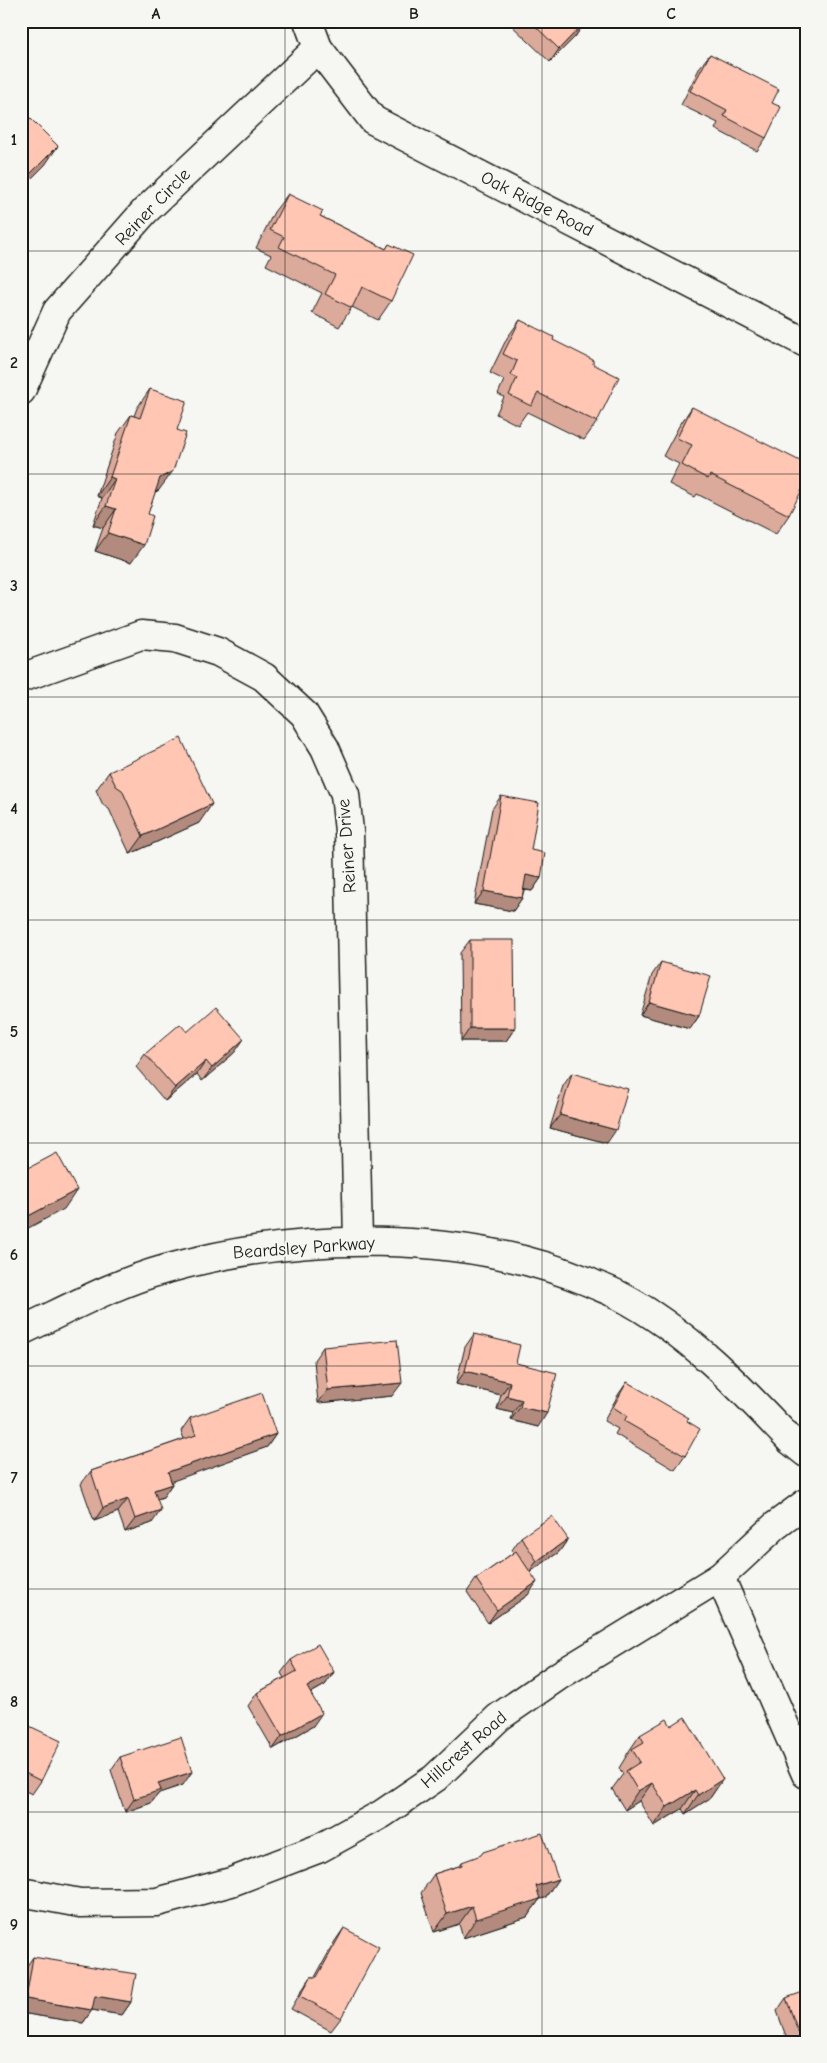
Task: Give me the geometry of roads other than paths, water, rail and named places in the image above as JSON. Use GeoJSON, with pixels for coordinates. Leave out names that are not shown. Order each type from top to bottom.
{"type":"FeatureCollection","features":[{"type":"Feature","properties":{"kind":"street","name":"Oak Ridge Road"},"geometry":{"type":"LineString","coordinates":[[308,21],[318,48],[373,120],[806,343]]}},
{"type":"Feature","properties":{"kind":"street","name":"Reiner Circle"},"geometry":{"type":"LineString","coordinates":[[21,391],[58,311],[64,304],[145,211],[318,48]]}},
{"type":"Feature","properties":{"kind":"street","name":"Reiner Drive"},"geometry":{"type":"LineString","coordinates":[[21,678],[142,635],[175,638],[218,652],[264,677],[304,714],[325,748],[345,794],[349,831],[358,1241]]}},
{"type":"Feature","properties":{"kind":"street","name":"Beardsley Parkway"},"geometry":{"type":"LineString","coordinates":[[21,1331],[107,1290],[164,1269],[224,1254],[358,1241],[447,1247],[504,1256],[557,1269],[619,1295],[663,1322],[707,1356],[791,1442],[806,1453]]}},
{"type":"Feature","properties":{"kind":"street","name":"Hillcrest Road"},"geometry":{"type":"LineString","coordinates":[[21,1892],[80,1903],[157,1902],[231,1882],[320,1848],[382,1814],[435,1778],[498,1718],[560,1675],[720,1577],[775,1526],[806,1503]]}},
{"type":"Feature","properties":{"kind":"street"},"geometry":{"type":"LineString","coordinates":[[720,1577],[806,1774]]}}]}
